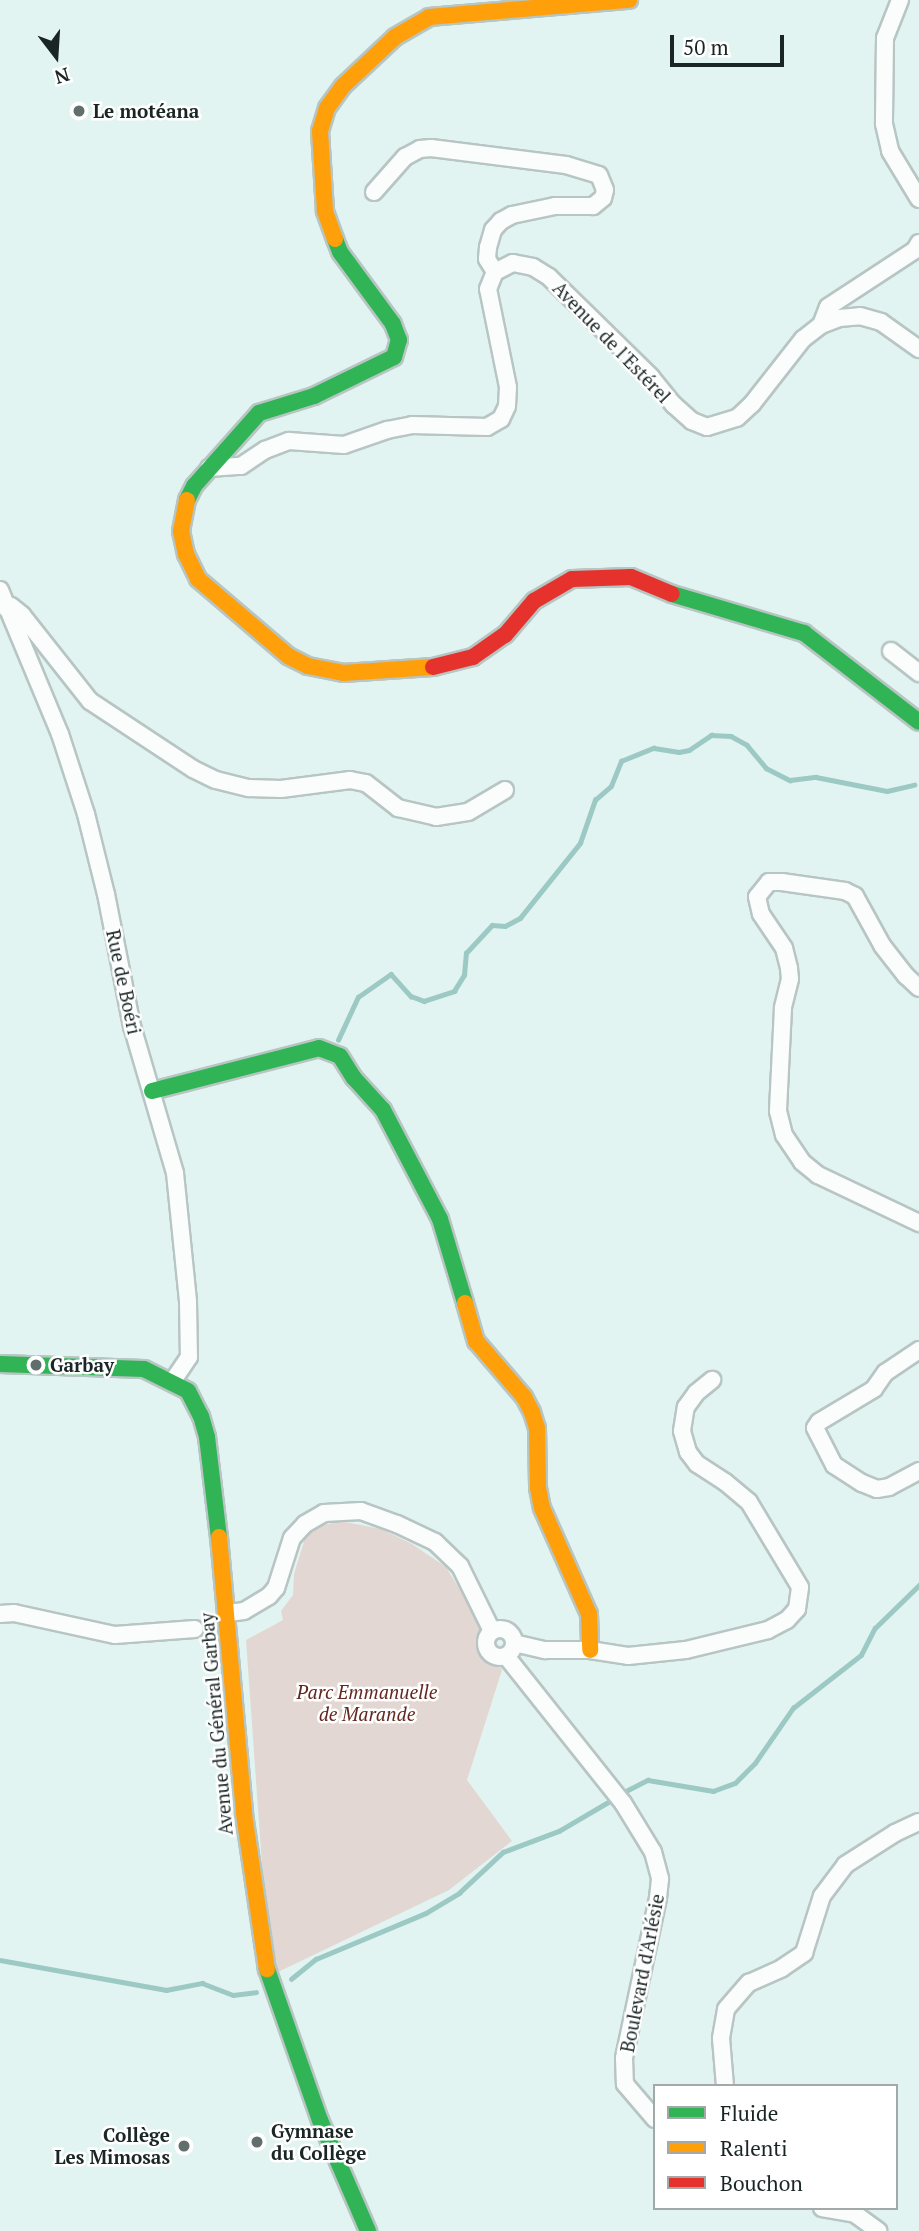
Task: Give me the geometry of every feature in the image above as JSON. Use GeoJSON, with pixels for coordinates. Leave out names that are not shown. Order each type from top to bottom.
{"type":"FeatureCollection","features":[{"type":"Feature","properties":{"kind":"street"},"geometry":{"type":"LineString","coordinates":[[629,0],[429,17],[395,37],[343,86],[327,108],[320,131],[325,211],[340,252],[393,324],[399,340],[394,356],[378,368],[314,396],[259,413],[209,468],[184,506],[181,531],[186,554],[198,579],[288,656],[308,666],[343,673],[442,667],[473,657],[495,643],[534,601],[572,579],[631,577],[684,599],[804,633],[919,722]]}},
{"type":"Feature","properties":{"kind":"street"},"geometry":{"type":"LineString","coordinates":[[900,0],[885,38],[884,124],[890,151],[919,199]]}},
{"type":"Feature","properties":{"kind":"street"},"geometry":{"type":"LineString","coordinates":[[209,468],[241,466],[265,450],[289,441],[344,445],[387,429],[412,425],[487,428],[501,419],[507,406],[508,387],[488,289],[495,272],[487,259],[493,230],[501,220],[512,215],[555,206],[593,206],[603,198],[605,190],[599,175],[566,165],[431,148],[420,149],[405,157],[374,192]]}},
{"type":"Feature","properties":{"kind":"street"},"geometry":{"type":"LineString","coordinates":[[821,325],[828,307],[915,250],[919,243]]}},
{"type":"Feature","properties":{"kind":"street","name":"Avenue de l'Estérel"},"geometry":{"type":"LineString","coordinates":[[495,272],[513,263],[533,267],[549,277],[650,377],[674,405],[692,421],[707,427],[737,418],[752,404],[803,339],[821,325],[839,318],[860,316],[881,322],[919,349]]}},
{"type":"Feature","properties":{"kind":"street","name":"Rue de Boéri"},"geometry":{"type":"LineString","coordinates":[[0,590],[60,734],[86,814],[106,894],[132,1026],[175,1173],[188,1302],[189,1357],[173,1381]]}},
{"type":"Feature","properties":{"kind":"street"},"geometry":{"type":"LineString","coordinates":[[6,608],[11,606],[22,615],[90,701],[216,780],[249,788],[281,789],[350,780],[366,783],[398,808],[436,817],[468,813],[505,790]]}},
{"type":"Feature","properties":{"kind":"street"},"geometry":{"type":"LineString","coordinates":[[891,651],[919,673]]}},
{"type":"Feature","properties":{"kind":"street"},"geometry":{"type":"LineString","coordinates":[[919,988],[882,946],[855,896],[845,891],[782,882],[769,882],[762,888],[757,905],[784,947],[790,979],[783,1008],[778,1111],[784,1135],[802,1163],[818,1175],[919,1223]]}},
{"type":"Feature","properties":{"kind":"street"},"geometry":{"type":"LineString","coordinates":[[152,1091],[320,1048],[340,1056],[354,1078],[383,1110],[440,1219],[476,1341],[524,1397],[532,1412],[537,1428],[538,1488],[542,1508],[589,1614],[590,1650]]}},
{"type":"Feature","properties":{"kind":"street"},"geometry":{"type":"LineString","coordinates":[[919,1350],[885,1373],[874,1389],[819,1422],[815,1429],[834,1465],[862,1483],[877,1489],[889,1487],[919,1471]]}},
{"type":"Feature","properties":{"kind":"street","name":"Avenue du Général Garbay"},"geometry":{"type":"LineString","coordinates":[[0,1364],[144,1369],[173,1381],[195,1400],[207,1437],[228,1613],[249,1859],[268,1976],[328,2141],[368,2231]]}},
{"type":"Feature","properties":{"kind":"street"},"geometry":{"type":"LineString","coordinates":[[492,1631],[485,1643],[488,1652],[496,1657],[510,1650],[590,1650],[628,1656],[686,1650],[768,1630],[787,1620],[797,1609],[800,1587],[749,1502],[697,1464],[688,1452],[682,1431],[686,1408],[696,1393],[712,1380]]}},
{"type":"Feature","properties":{"kind":"street"},"geometry":{"type":"LineString","coordinates":[[228,1613],[244,1611],[270,1596],[276,1588],[292,1538],[305,1524],[324,1513],[361,1511],[435,1542],[460,1566],[492,1631]]}},
{"type":"Feature","properties":{"kind":"street"},"geometry":{"type":"LineString","coordinates":[[0,1614],[14,1613],[115,1635],[195,1629]]}},
{"type":"Feature","properties":{"kind":"street"},"geometry":{"type":"LineString","coordinates":[[492,1631],[505,1630],[512,1635],[510,1650]]}},
{"type":"Feature","properties":{"kind":"street","name":"Boulevard d'Arlésie"},"geometry":{"type":"LineString","coordinates":[[510,1650],[619,1798],[644,1834],[653,1853],[660,1879],[624,2058],[625,2084],[653,2117]]}},
{"type":"Feature","properties":{"kind":"street"},"geometry":{"type":"LineString","coordinates":[[725,2084],[721,2038],[726,2009],[749,1983],[782,1968],[804,1952],[822,1896],[845,1865],[895,1833],[919,1822]]}},
{"type":"Feature","properties":{"kind":"street"},"geometry":{"type":"LineString","coordinates":[[833,2210],[855,2214],[878,2231]]}},
{"type":"Feature","properties":{"kind":"green space","name":"Parc Emmanuelle de Marande"},"geometry":{"type":"Polygon","coordinates":[[[340,1521],[381,1529],[412,1544],[446,1567],[473,1611],[502,1670],[467,1780],[512,1841],[449,1890],[278,1972],[263,1879],[246,1640],[283,1620],[281,1611],[293,1595],[294,1574],[306,1535],[324,1525],[340,1521]]]}},
{"type":"Feature","properties":{"kind":"waterway"},"geometry":{"type":"LineString","coordinates":[[338,1040],[358,997],[391,974],[411,996],[424,1001],[454,991],[464,975],[466,953],[492,925],[505,926],[520,918],[580,843],[595,800],[611,786],[621,761],[654,748],[679,752],[689,750],[711,735],[731,736],[747,745],[766,768],[790,780],[816,777],[887,791],[914,785]]}},
{"type":"Feature","properties":{"kind":"waterway"},"geometry":{"type":"LineString","coordinates":[[622,1793],[648,1780],[713,1791],[735,1783],[755,1763],[793,1708],[861,1655],[875,1628],[919,1585]]}},
{"type":"Feature","properties":{"kind":"waterway"},"geometry":{"type":"LineString","coordinates":[[291,1979],[316,1959],[426,1913],[459,1893],[503,1852],[559,1831],[615,1798]]}},
{"type":"Feature","properties":{"kind":"waterway"},"geometry":{"type":"LineString","coordinates":[[0,1960],[166,1990],[202,1983],[233,1995],[256,1992]]}},
{"type":"Feature","properties":{"kind":"traffic: fast"},"geometry":{"type":"LineString","coordinates":[[187,500],[194,486],[259,413],[314,396],[394,357],[399,340],[393,324],[340,252],[335,239]]}},
{"type":"Feature","properties":{"kind":"traffic: fast"},"geometry":{"type":"LineString","coordinates":[[672,594],[804,633],[919,722]]}},
{"type":"Feature","properties":{"kind":"traffic: fast"},"geometry":{"type":"LineString","coordinates":[[152,1091],[319,1048],[340,1056],[354,1078],[383,1110],[440,1219],[465,1303]]}},
{"type":"Feature","properties":{"kind":"traffic: fast"},"geometry":{"type":"LineString","coordinates":[[0,1364],[144,1369],[188,1391],[201,1416],[207,1437],[219,1537]]}},
{"type":"Feature","properties":{"kind":"traffic: fast"},"geometry":{"type":"LineString","coordinates":[[267,1969],[320,2120],[368,2231]]}},
{"type":"Feature","properties":{"kind":"traffic: slow"},"geometry":{"type":"LineString","coordinates":[[335,239],[325,211],[320,131],[327,108],[343,86],[395,37],[429,17],[629,0]]}},
{"type":"Feature","properties":{"kind":"traffic: slow"},"geometry":{"type":"LineString","coordinates":[[187,500],[181,531],[186,554],[198,579],[288,656],[308,666],[343,673],[433,667]]}},
{"type":"Feature","properties":{"kind":"traffic: slow"},"geometry":{"type":"LineString","coordinates":[[465,1303],[476,1341],[524,1397],[532,1412],[537,1428],[538,1488],[542,1508],[589,1614],[590,1650]]}},
{"type":"Feature","properties":{"kind":"traffic: slow"},"geometry":{"type":"LineString","coordinates":[[219,1537],[244,1814],[267,1969]]}},
{"type":"Feature","properties":{"kind":"traffic: jam"},"geometry":{"type":"LineString","coordinates":[[433,667],[473,657],[505,635],[534,601],[572,579],[631,577],[672,594]]}},
{"type":"Feature","properties":{"kind":"place","name":"Le motéana"},"geometry":{"type":"Point","coordinates":[79,111]}},
{"type":"Feature","properties":{"kind":"place","name":"Garbay"},"geometry":{"type":"Point","coordinates":[36,1365]}},
{"type":"Feature","properties":{"kind":"place","name":"Gymnase du Collège"},"geometry":{"type":"Point","coordinates":[257,2142]}},
{"type":"Feature","properties":{"kind":"place","name":"Collège Les Mimosas"},"geometry":{"type":"Point","coordinates":[184,2146]}}]}
